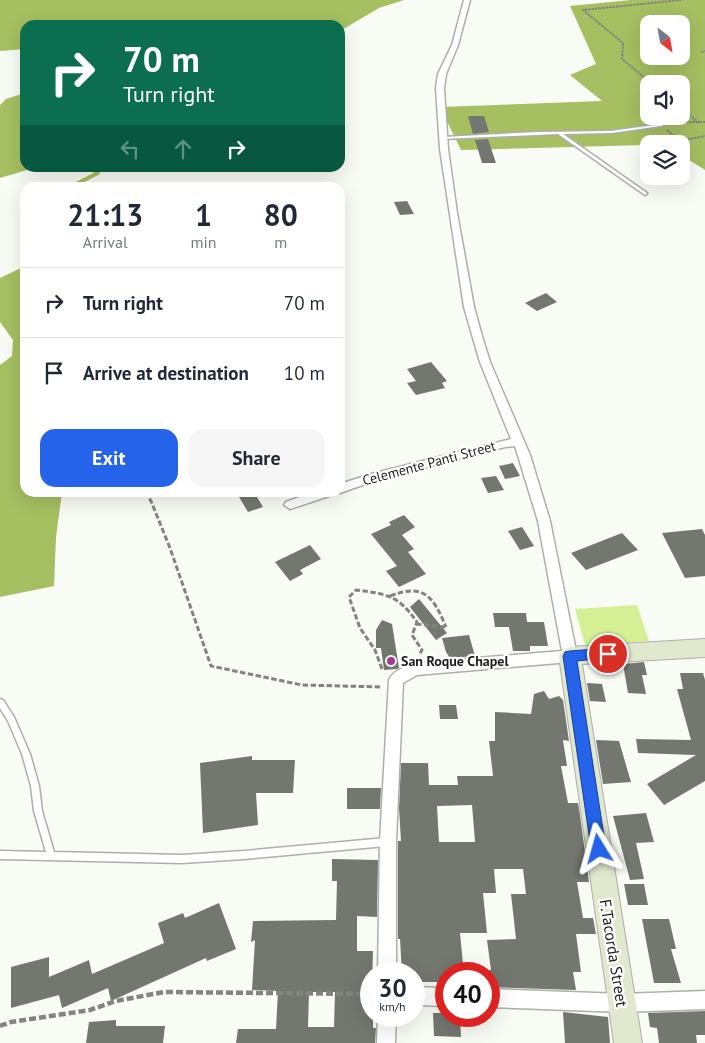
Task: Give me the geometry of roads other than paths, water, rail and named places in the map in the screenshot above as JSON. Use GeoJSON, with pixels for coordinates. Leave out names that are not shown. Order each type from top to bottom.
{"type":"FeatureCollection","features":[{"type":"Feature","properties":{"kind":"street"},"geometry":{"type":"LineString","coordinates":[[467,0],[455,45],[442,74],[440,106],[453,213],[468,307],[485,362],[519,442],[534,484],[544,521],[570,656]]}},
{"type":"Feature","properties":{"kind":"street","name":"Celemente Panti Street"},"geometry":{"type":"LineString","coordinates":[[345,486],[505,442],[519,442]]}},
{"type":"Feature","properties":{"kind":"street"},"geometry":{"type":"LineString","coordinates":[[290,505],[313,497]]}},
{"type":"Feature","properties":{"kind":"street"},"geometry":{"type":"LineString","coordinates":[[387,962],[388,841],[396,680],[405,673],[417,669],[483,662],[705,648]]}},
{"type":"Feature","properties":{"kind":"street","name":"F.Tacorda Street"},"geometry":{"type":"LineString","coordinates":[[570,656],[628,1043]]}},
{"type":"Feature","properties":{"kind":"street"},"geometry":{"type":"LineString","coordinates":[[500,998],[622,1002],[705,1000]]}},
{"type":"Feature","properties":{"kind":"street"},"geometry":{"type":"LineString","coordinates":[[386,1043],[387,1027]]}},
{"type":"Feature","properties":{"kind":"lane"},"geometry":{"type":"LineString","coordinates":[[443,138],[611,132],[661,125]]}},
{"type":"Feature","properties":{"kind":"lane"},"geometry":{"type":"LineString","coordinates":[[559,133],[645,194]]}},
{"type":"Feature","properties":{"kind":"lane"},"geometry":{"type":"LineString","coordinates":[[0,702],[11,719],[26,754],[35,786],[38,811],[51,856]]}},
{"type":"Feature","properties":{"kind":"lane"},"geometry":{"type":"LineString","coordinates":[[0,855],[182,858],[244,855],[388,841]]}},
{"type":"Feature","properties":{"kind":"waterway"},"geometry":{"type":"LineString","coordinates":[[80,182],[98,173],[96,172]]}},
{"type":"Feature","properties":{"kind":"place","name":"San Roque Chapel"},"geometry":{"type":"Point","coordinates":[391,661]}}]}
